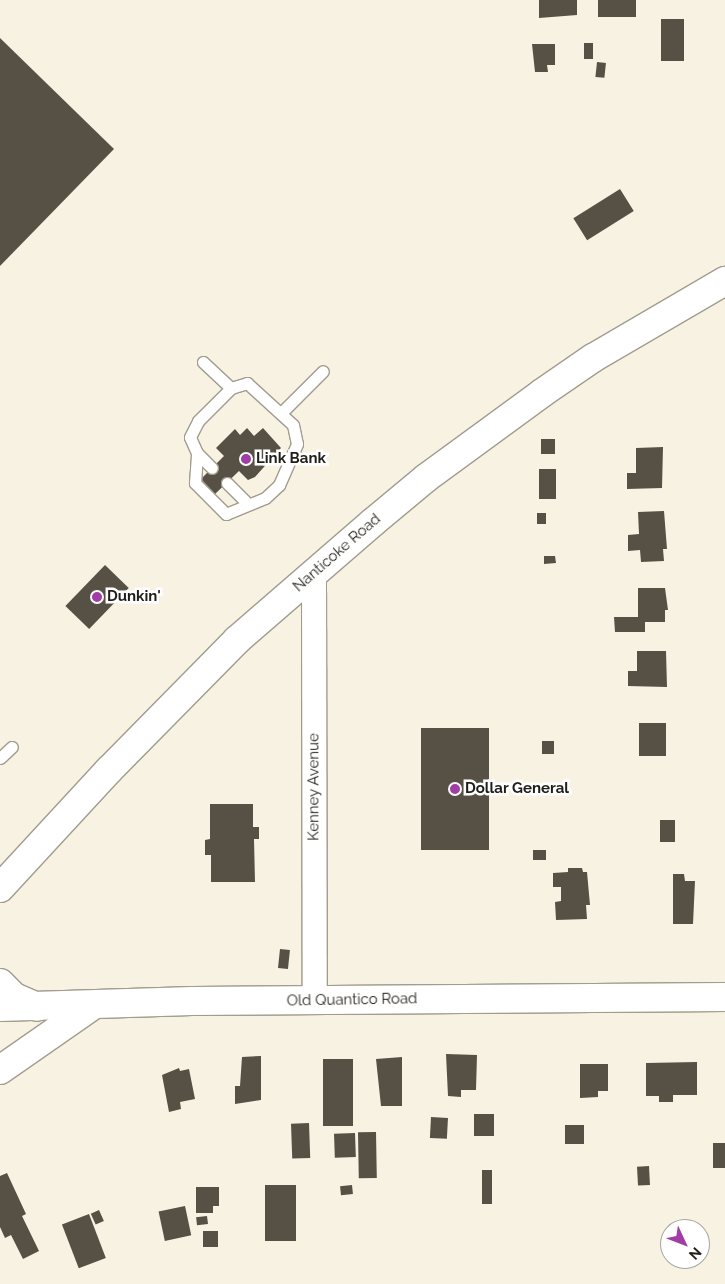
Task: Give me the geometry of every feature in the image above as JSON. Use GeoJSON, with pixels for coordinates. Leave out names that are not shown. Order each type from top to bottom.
{"type":"FeatureCollection","features":[{"type":"Feature","properties":{"kind":"main road","name":"Nanticoke Road"},"geometry":{"type":"LineString","coordinates":[[0,888],[178,700],[238,640],[426,478],[593,358],[725,281]]}},
{"type":"Feature","properties":{"kind":"main road"},"geometry":{"type":"LineString","coordinates":[[0,983],[14,997],[37,1007]]}},
{"type":"Feature","properties":{"kind":"main road","name":"Old Quantico Road"},"geometry":{"type":"LineString","coordinates":[[0,1007],[315,1000],[725,997]]}},
{"type":"Feature","properties":{"kind":"main road"},"geometry":{"type":"LineString","coordinates":[[0,1070],[93,1006]]}},
{"type":"Feature","properties":{"kind":"street","name":"Kenney Avenue"},"geometry":{"type":"LineString","coordinates":[[314,573],[315,1000]]}},
{"type":"Feature","properties":{"kind":"lane"},"geometry":{"type":"LineString","coordinates":[[203,362],[231,388]]}},
{"type":"Feature","properties":{"kind":"lane"},"geometry":{"type":"LineString","coordinates":[[281,413],[323,371]]}},
{"type":"Feature","properties":{"kind":"lane"},"geometry":{"type":"LineString","coordinates":[[197,453],[195,483],[226,514],[265,498],[279,485],[297,444],[293,425],[247,383],[231,388],[198,421],[190,437],[197,453],[212,468]]}},
{"type":"Feature","properties":{"kind":"lane"},"geometry":{"type":"LineString","coordinates":[[227,483],[248,504]]}},
{"type":"Feature","properties":{"kind":"lane"},"geometry":{"type":"LineString","coordinates":[[0,758],[12,747]]}},
{"type":"Feature","properties":{"kind":"building"},"geometry":{"type":"Polygon","coordinates":[[[539,0],[577,0],[577,15],[539,18],[539,0]]]}},
{"type":"Feature","properties":{"kind":"building"},"geometry":{"type":"Polygon","coordinates":[[[598,0],[636,0],[636,17],[598,17],[598,0]]]}},
{"type":"Feature","properties":{"kind":"building"},"geometry":{"type":"Polygon","coordinates":[[[661,19],[684,19],[684,61],[661,61],[661,19]]]}},
{"type":"Feature","properties":{"kind":"building"},"geometry":{"type":"Polygon","coordinates":[[[0,38],[114,149],[0,266],[0,38]]]}},
{"type":"Feature","properties":{"kind":"building"},"geometry":{"type":"Polygon","coordinates":[[[584,43],[593,43],[593,59],[584,59],[584,43]]]}},
{"type":"Feature","properties":{"kind":"building"},"geometry":{"type":"Polygon","coordinates":[[[532,44],[555,44],[555,65],[547,65],[548,72],[535,72],[532,44]]]}},
{"type":"Feature","properties":{"kind":"building"},"geometry":{"type":"Polygon","coordinates":[[[597,62],[606,63],[604,78],[595,77],[597,62]]]}},
{"type":"Feature","properties":{"kind":"building"},"geometry":{"type":"Polygon","coordinates":[[[620,189],[634,211],[587,240],[573,218],[620,189]]]}},
{"type":"Feature","properties":{"kind":"building","name":"Link Bank"},"geometry":{"type":"Polygon","coordinates":[[[247,428],[254,436],[263,428],[281,448],[255,477],[248,480],[239,471],[215,494],[201,479],[224,456],[216,448],[235,429],[240,435],[247,428]]]}},
{"type":"Feature","properties":{"kind":"building"},"geometry":{"type":"Polygon","coordinates":[[[541,439],[555,439],[555,454],[541,454],[541,439]]]}},
{"type":"Feature","properties":{"kind":"building"},"geometry":{"type":"Polygon","coordinates":[[[663,447],[662,488],[627,489],[627,473],[636,473],[636,448],[663,447]]]}},
{"type":"Feature","properties":{"kind":"building"},"geometry":{"type":"Polygon","coordinates":[[[539,469],[556,469],[556,499],[539,499],[539,469]]]}},
{"type":"Feature","properties":{"kind":"building"},"geometry":{"type":"Polygon","coordinates":[[[664,511],[667,549],[663,549],[664,561],[641,562],[640,550],[628,551],[628,535],[639,534],[638,512],[664,511]]]}},
{"type":"Feature","properties":{"kind":"building"},"geometry":{"type":"Polygon","coordinates":[[[537,513],[546,513],[546,524],[537,524],[537,513]]]}},
{"type":"Feature","properties":{"kind":"building"},"geometry":{"type":"Polygon","coordinates":[[[544,556],[555,556],[556,563],[544,564],[544,556]]]}},
{"type":"Feature","properties":{"kind":"building","name":"Dunkin'"},"geometry":{"type":"Polygon","coordinates":[[[105,565],[129,588],[89,629],[65,606],[105,565]]]}},
{"type":"Feature","properties":{"kind":"building"},"geometry":{"type":"Polygon","coordinates":[[[638,588],[665,588],[668,610],[665,610],[665,622],[645,622],[645,632],[615,632],[614,617],[638,617],[638,588]]]}},
{"type":"Feature","properties":{"kind":"building"},"geometry":{"type":"Polygon","coordinates":[[[637,651],[666,651],[667,687],[628,686],[628,671],[637,671],[637,651]]]}},
{"type":"Feature","properties":{"kind":"building"},"geometry":{"type":"Polygon","coordinates":[[[639,723],[666,723],[666,756],[639,756],[639,723]]]}},
{"type":"Feature","properties":{"kind":"building","name":"Dollar General"},"geometry":{"type":"Polygon","coordinates":[[[421,728],[489,728],[489,850],[421,850],[421,728]]]}},
{"type":"Feature","properties":{"kind":"building"},"geometry":{"type":"Polygon","coordinates":[[[542,741],[554,741],[554,754],[542,754],[542,741]]]}},
{"type":"Feature","properties":{"kind":"building"},"geometry":{"type":"Polygon","coordinates":[[[210,804],[253,804],[253,827],[259,827],[259,839],[254,839],[255,882],[211,882],[211,855],[205,855],[205,840],[210,839],[210,804]]]}},
{"type":"Feature","properties":{"kind":"building"},"geometry":{"type":"Polygon","coordinates":[[[660,820],[675,820],[675,842],[660,842],[660,820]]]}},
{"type":"Feature","properties":{"kind":"building"},"geometry":{"type":"Polygon","coordinates":[[[533,850],[546,850],[546,860],[533,860],[533,850]]]}},
{"type":"Feature","properties":{"kind":"building"},"geometry":{"type":"Polygon","coordinates":[[[568,868],[582,868],[583,872],[587,872],[590,905],[586,905],[587,919],[556,920],[555,902],[561,901],[561,887],[553,887],[553,873],[568,872],[568,868]]]}},
{"type":"Feature","properties":{"kind":"building"},"geometry":{"type":"Polygon","coordinates":[[[673,874],[684,874],[685,881],[695,881],[693,924],[673,924],[673,874]]]}},
{"type":"Feature","properties":{"kind":"building"},"geometry":{"type":"Polygon","coordinates":[[[280,949],[290,950],[288,969],[278,968],[280,949]]]}},
{"type":"Feature","properties":{"kind":"building"},"geometry":{"type":"Polygon","coordinates":[[[446,1054],[477,1055],[476,1090],[461,1090],[461,1097],[448,1096],[446,1054]]]}},
{"type":"Feature","properties":{"kind":"building"},"geometry":{"type":"Polygon","coordinates":[[[261,1056],[261,1100],[235,1104],[235,1086],[240,1086],[242,1057],[261,1056]]]}},
{"type":"Feature","properties":{"kind":"building"},"geometry":{"type":"Polygon","coordinates":[[[402,1057],[402,1106],[381,1106],[376,1059],[402,1057]]]}},
{"type":"Feature","properties":{"kind":"building"},"geometry":{"type":"Polygon","coordinates":[[[323,1059],[353,1059],[353,1126],[323,1126],[323,1059]]]}},
{"type":"Feature","properties":{"kind":"building"},"geometry":{"type":"Polygon","coordinates":[[[697,1062],[697,1095],[673,1095],[673,1102],[659,1102],[659,1096],[646,1096],[646,1063],[697,1062]]]}},
{"type":"Feature","properties":{"kind":"building"},"geometry":{"type":"Polygon","coordinates":[[[580,1064],[608,1064],[608,1091],[598,1091],[598,1097],[580,1098],[580,1064]]]}},
{"type":"Feature","properties":{"kind":"building"},"geometry":{"type":"Polygon","coordinates":[[[179,1068],[180,1071],[189,1069],[195,1099],[180,1102],[181,1109],[169,1112],[162,1075],[179,1068]]]}},
{"type":"Feature","properties":{"kind":"building"},"geometry":{"type":"Polygon","coordinates":[[[474,1114],[494,1114],[494,1136],[474,1136],[474,1114]]]}},
{"type":"Feature","properties":{"kind":"building"},"geometry":{"type":"Polygon","coordinates":[[[431,1117],[448,1118],[447,1139],[430,1138],[431,1117]]]}},
{"type":"Feature","properties":{"kind":"building"},"geometry":{"type":"Polygon","coordinates":[[[309,1123],[310,1158],[292,1159],[291,1124],[309,1123]]]}},
{"type":"Feature","properties":{"kind":"building"},"geometry":{"type":"Polygon","coordinates":[[[565,1125],[584,1125],[584,1144],[565,1144],[565,1125]]]}},
{"type":"Feature","properties":{"kind":"building"},"geometry":{"type":"Polygon","coordinates":[[[358,1132],[376,1132],[377,1178],[359,1178],[358,1132]]]}},
{"type":"Feature","properties":{"kind":"building"},"geometry":{"type":"Polygon","coordinates":[[[355,1133],[356,1157],[335,1158],[334,1134],[355,1133]]]}},
{"type":"Feature","properties":{"kind":"building"},"geometry":{"type":"Polygon","coordinates":[[[713,1143],[725,1143],[725,1168],[713,1168],[713,1143]]]}},
{"type":"Feature","properties":{"kind":"building"},"geometry":{"type":"Polygon","coordinates":[[[649,1166],[650,1185],[638,1186],[637,1167],[649,1166]]]}},
{"type":"Feature","properties":{"kind":"building"},"geometry":{"type":"Polygon","coordinates":[[[482,1170],[492,1170],[492,1204],[482,1204],[482,1170]]]}},
{"type":"Feature","properties":{"kind":"building"},"geometry":{"type":"Polygon","coordinates":[[[7,1173],[26,1214],[22,1216],[39,1251],[23,1259],[11,1235],[5,1238],[0,1227],[0,1176],[7,1173]]]}},
{"type":"Feature","properties":{"kind":"building"},"geometry":{"type":"Polygon","coordinates":[[[265,1185],[296,1185],[296,1241],[265,1241],[265,1185]]]}},
{"type":"Feature","properties":{"kind":"building"},"geometry":{"type":"Polygon","coordinates":[[[352,1185],[353,1194],[341,1195],[340,1186],[352,1185]]]}},
{"type":"Feature","properties":{"kind":"building"},"geometry":{"type":"Polygon","coordinates":[[[196,1187],[219,1187],[219,1206],[213,1206],[213,1213],[196,1213],[196,1187]]]}},
{"type":"Feature","properties":{"kind":"building"},"geometry":{"type":"Polygon","coordinates":[[[185,1206],[191,1235],[165,1241],[159,1212],[185,1206]]]}},
{"type":"Feature","properties":{"kind":"building"},"geometry":{"type":"Polygon","coordinates":[[[99,1210],[104,1221],[96,1225],[91,1214],[99,1210]]]}},
{"type":"Feature","properties":{"kind":"building"},"geometry":{"type":"Polygon","coordinates":[[[89,1214],[106,1258],[79,1268],[62,1224],[89,1214]]]}},
{"type":"Feature","properties":{"kind":"building"},"geometry":{"type":"Polygon","coordinates":[[[207,1216],[208,1224],[197,1225],[196,1217],[207,1216]]]}},
{"type":"Feature","properties":{"kind":"building"},"geometry":{"type":"Polygon","coordinates":[[[203,1231],[218,1231],[218,1247],[203,1247],[203,1231]]]}},
{"type":"Feature","properties":{"kind":"place","name":"Link Bank"},"geometry":{"type":"Point","coordinates":[246,459]}},
{"type":"Feature","properties":{"kind":"place","name":"Dunkin'"},"geometry":{"type":"Point","coordinates":[97,597]}},
{"type":"Feature","properties":{"kind":"place","name":"Dollar General"},"geometry":{"type":"Point","coordinates":[455,789]}}]}
